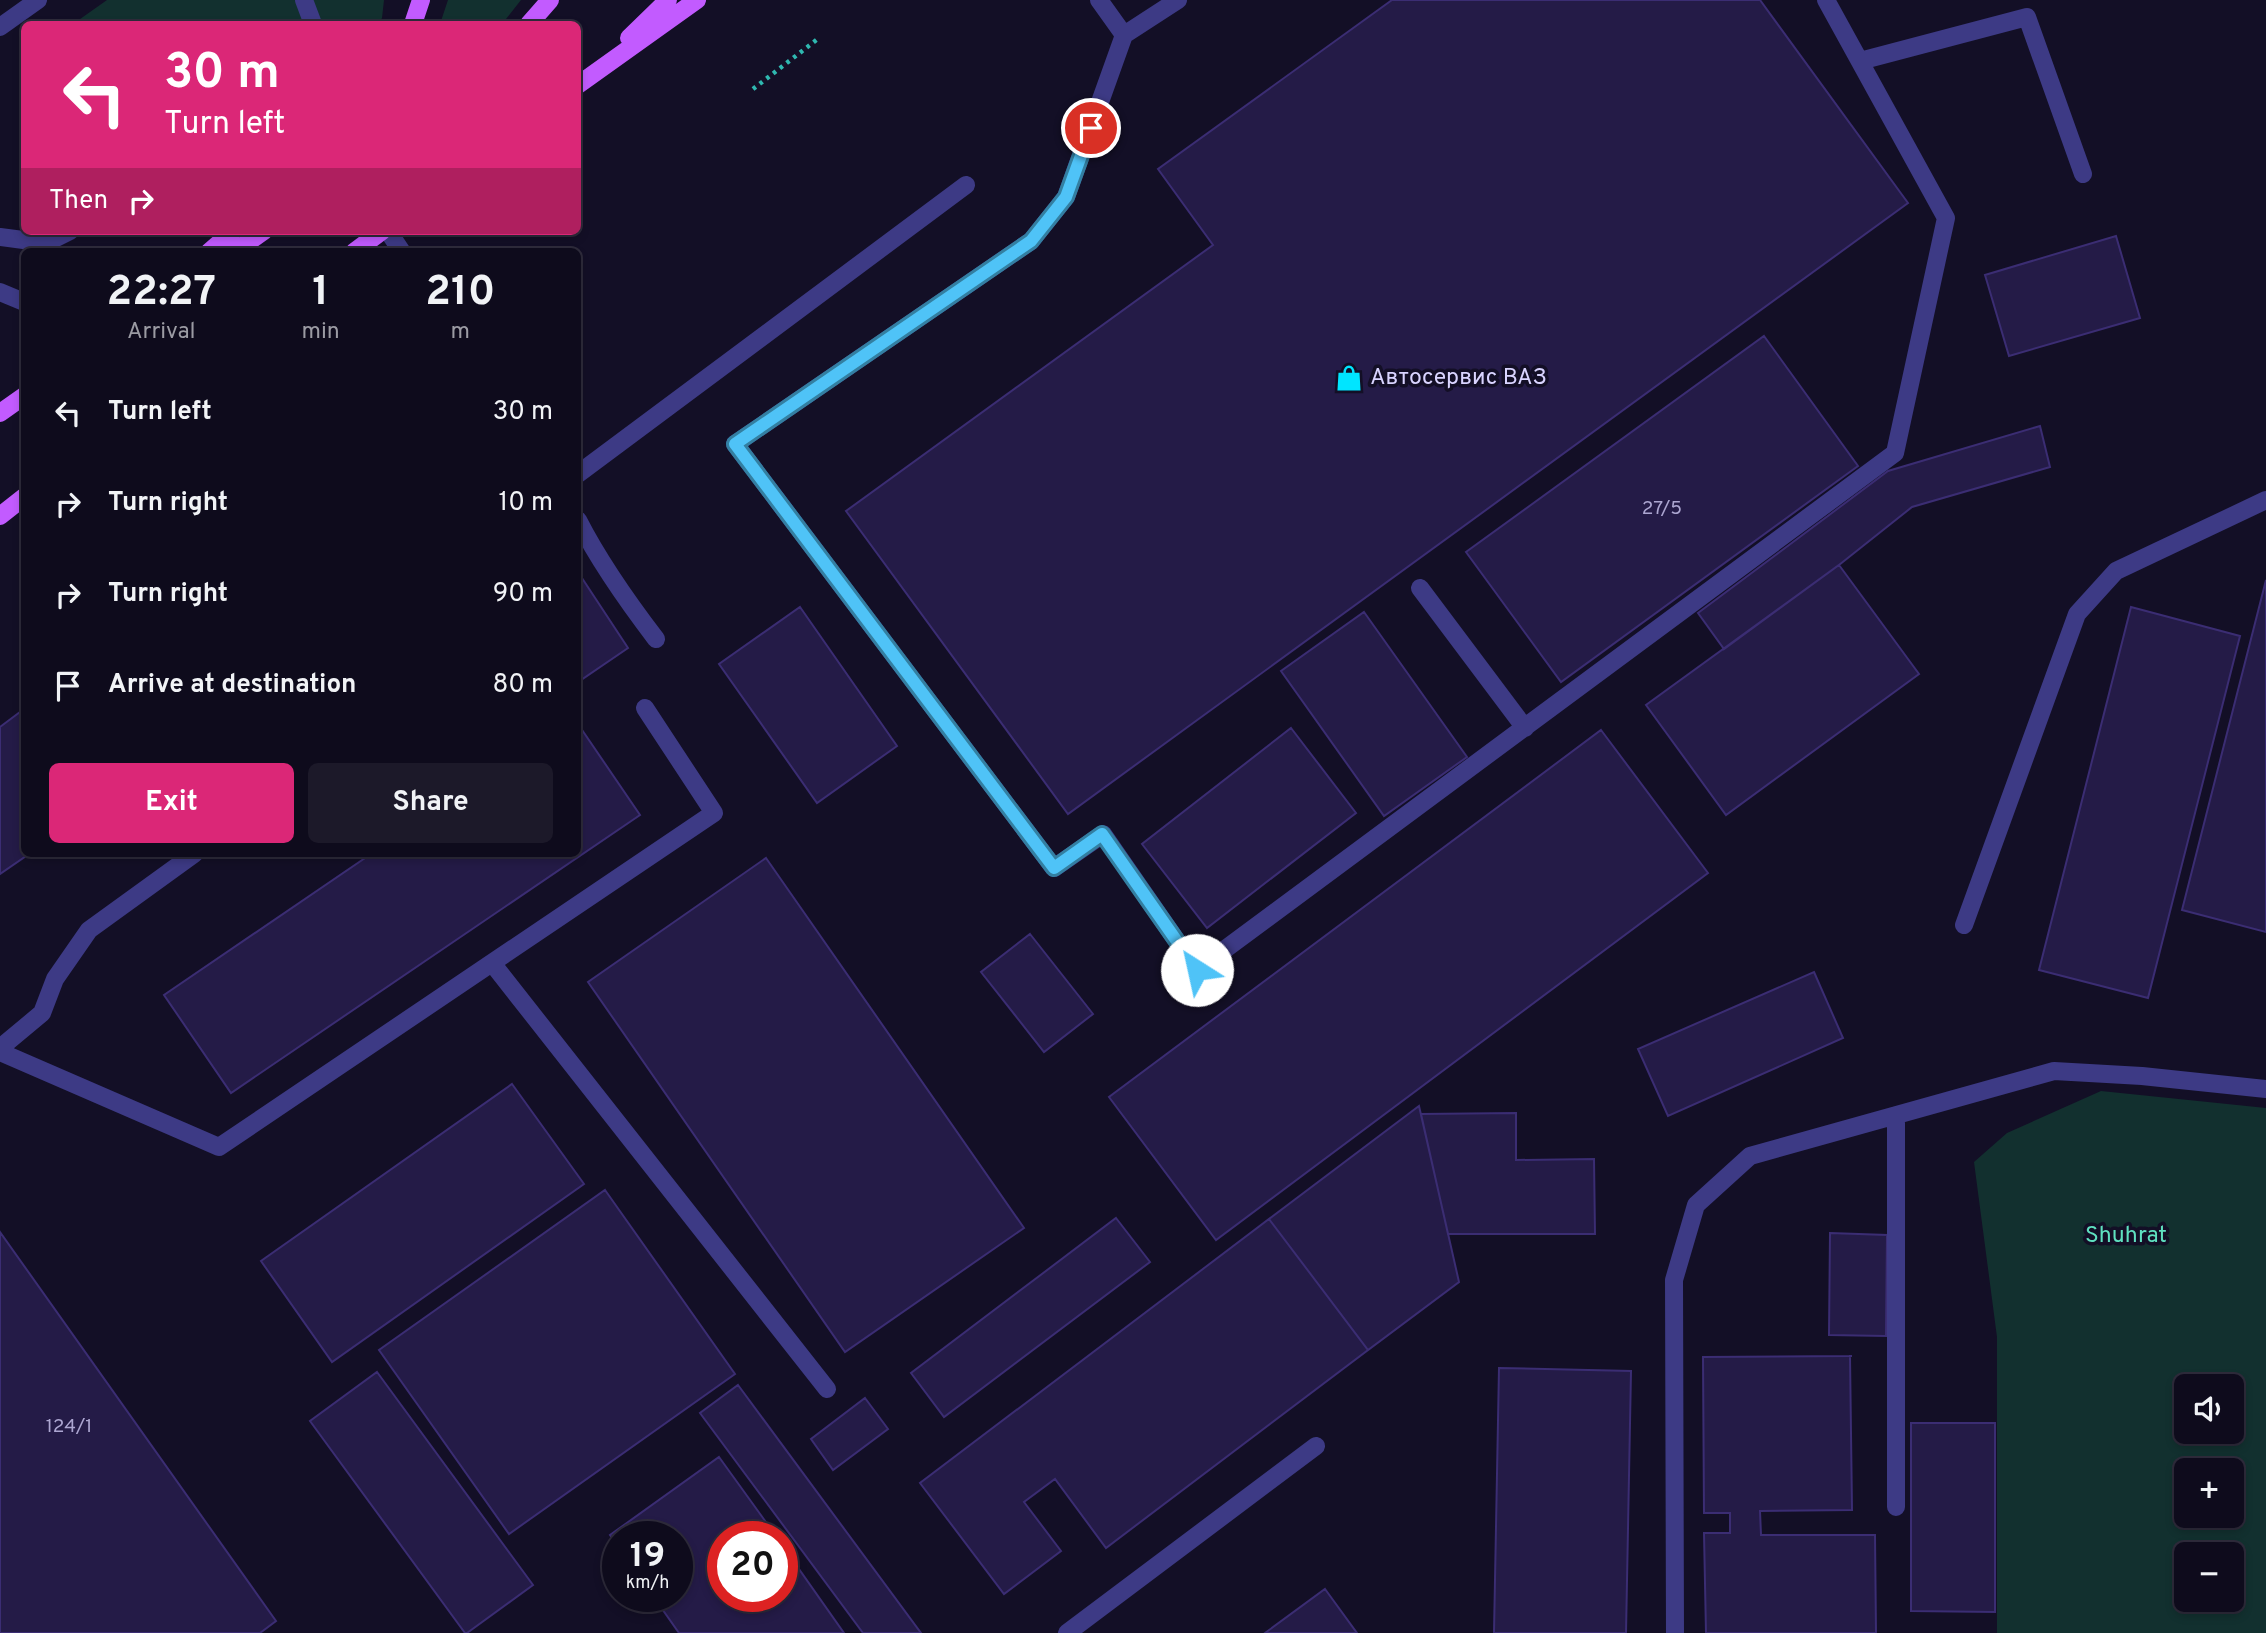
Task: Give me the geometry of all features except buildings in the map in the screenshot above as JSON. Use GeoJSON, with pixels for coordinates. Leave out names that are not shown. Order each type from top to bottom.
{"type":"FeatureCollection","features":[{"type":"Feature","properties":{"kind":"main road"},"geometry":{"type":"LineString","coordinates":[[414,21],[421,0]]}},
{"type":"Feature","properties":{"kind":"main road"},"geometry":{"type":"LineString","coordinates":[[532,21],[550,0]]}},
{"type":"Feature","properties":{"kind":"main road"},"geometry":{"type":"LineString","coordinates":[[584,80],[668,0]]}},
{"type":"Feature","properties":{"kind":"main road"},"geometry":{"type":"LineString","coordinates":[[584,80],[697,0]]}},
{"type":"Feature","properties":{"kind":"main road"},"geometry":{"type":"LineString","coordinates":[[214,248],[228,235]]}},
{"type":"Feature","properties":{"kind":"main road"},"geometry":{"type":"LineString","coordinates":[[239,248],[258,235]]}},
{"type":"Feature","properties":{"kind":"main road"},"geometry":{"type":"LineString","coordinates":[[359,248],[377,235]]}},
{"type":"Feature","properties":{"kind":"main road"},"geometry":{"type":"LineString","coordinates":[[0,413],[21,398]]}},
{"type":"Feature","properties":{"kind":"main road"},"geometry":{"type":"LineString","coordinates":[[0,516],[21,499]]}},
{"type":"Feature","properties":{"kind":"street"},"geometry":{"type":"LineString","coordinates":[[0,27],[38,0]]}},
{"type":"Feature","properties":{"kind":"street"},"geometry":{"type":"LineString","coordinates":[[304,0],[312,21]]}},
{"type":"Feature","properties":{"kind":"street"},"geometry":{"type":"LineString","coordinates":[[1099,0],[1124,36]]}},
{"type":"Feature","properties":{"kind":"street"},"geometry":{"type":"LineString","coordinates":[[1178,0],[1124,36],[1066,197],[1031,241],[735,444],[1054,868],[1102,834],[1197,970],[1895,453],[1946,218],[1826,0]]}},
{"type":"Feature","properties":{"kind":"street"},"geometry":{"type":"LineString","coordinates":[[1860,61],[2027,17],[2083,174]]}},
{"type":"Feature","properties":{"kind":"street"},"geometry":{"type":"LineString","coordinates":[[581,472],[965,186]]}},
{"type":"Feature","properties":{"kind":"street"},"geometry":{"type":"LineString","coordinates":[[0,237],[46,243],[62,235]]}},
{"type":"Feature","properties":{"kind":"street"},"geometry":{"type":"LineString","coordinates":[[0,292],[21,301]]}},
{"type":"Feature","properties":{"kind":"street"},"geometry":{"type":"LineString","coordinates":[[1964,925],[2077,614],[2116,571],[2266,500]]}},
{"type":"Feature","properties":{"kind":"street"},"geometry":{"type":"LineString","coordinates":[[581,528],[621,593],[656,639]]}},
{"type":"Feature","properties":{"kind":"street"},"geometry":{"type":"LineString","coordinates":[[1420,589],[1525,728]]}},
{"type":"Feature","properties":{"kind":"street"},"geometry":{"type":"LineString","coordinates":[[190,857],[89,930],[55,979],[42,1013],[0,1050],[219,1147],[714,813],[645,708]]}},
{"type":"Feature","properties":{"kind":"street"},"geometry":{"type":"LineString","coordinates":[[492,963],[827,1389]]}},
{"type":"Feature","properties":{"kind":"street"},"geometry":{"type":"LineString","coordinates":[[1675,1633],[1674,1280],[1696,1205],[1751,1156],[2054,1071],[2142,1076],[2266,1089]]}},
{"type":"Feature","properties":{"kind":"street"},"geometry":{"type":"LineString","coordinates":[[1896,1115],[1896,1507]]}},
{"type":"Feature","properties":{"kind":"street"},"geometry":{"type":"LineString","coordinates":[[1067,1633],[1316,1446]]}},
{"type":"Feature","properties":{"kind":"path"},"geometry":{"type":"LineString","coordinates":[[753,89],[819,38]]}},
{"type":"Feature","properties":{"kind":"green space"},"geometry":{"type":"Polygon","coordinates":[[[107,0],[384,0],[380,21],[77,21],[107,0]]]}},
{"type":"Feature","properties":{"kind":"green space"},"geometry":{"type":"Polygon","coordinates":[[[448,0],[521,0],[504,21],[441,21],[448,0]]]}},
{"type":"Feature","properties":{"kind":"green space","name":"Shuhrat"},"geometry":{"type":"Polygon","coordinates":[[[2101,1091],[2266,1108],[2266,1633],[1997,1633],[1997,1337],[1974,1162],[2007,1133],[2101,1091]]]}},
{"type":"Feature","properties":{"kind":"place","name":"Автосервис ВАЗ"},"geometry":{"type":"Point","coordinates":[1349,378]}},
{"type":"Feature","properties":{"kind":"route"},"geometry":{"type":"LineString","coordinates":[[1091,128],[1066,197],[1031,241],[735,444],[1054,868],[1102,834],[1197,970]]}}]}
